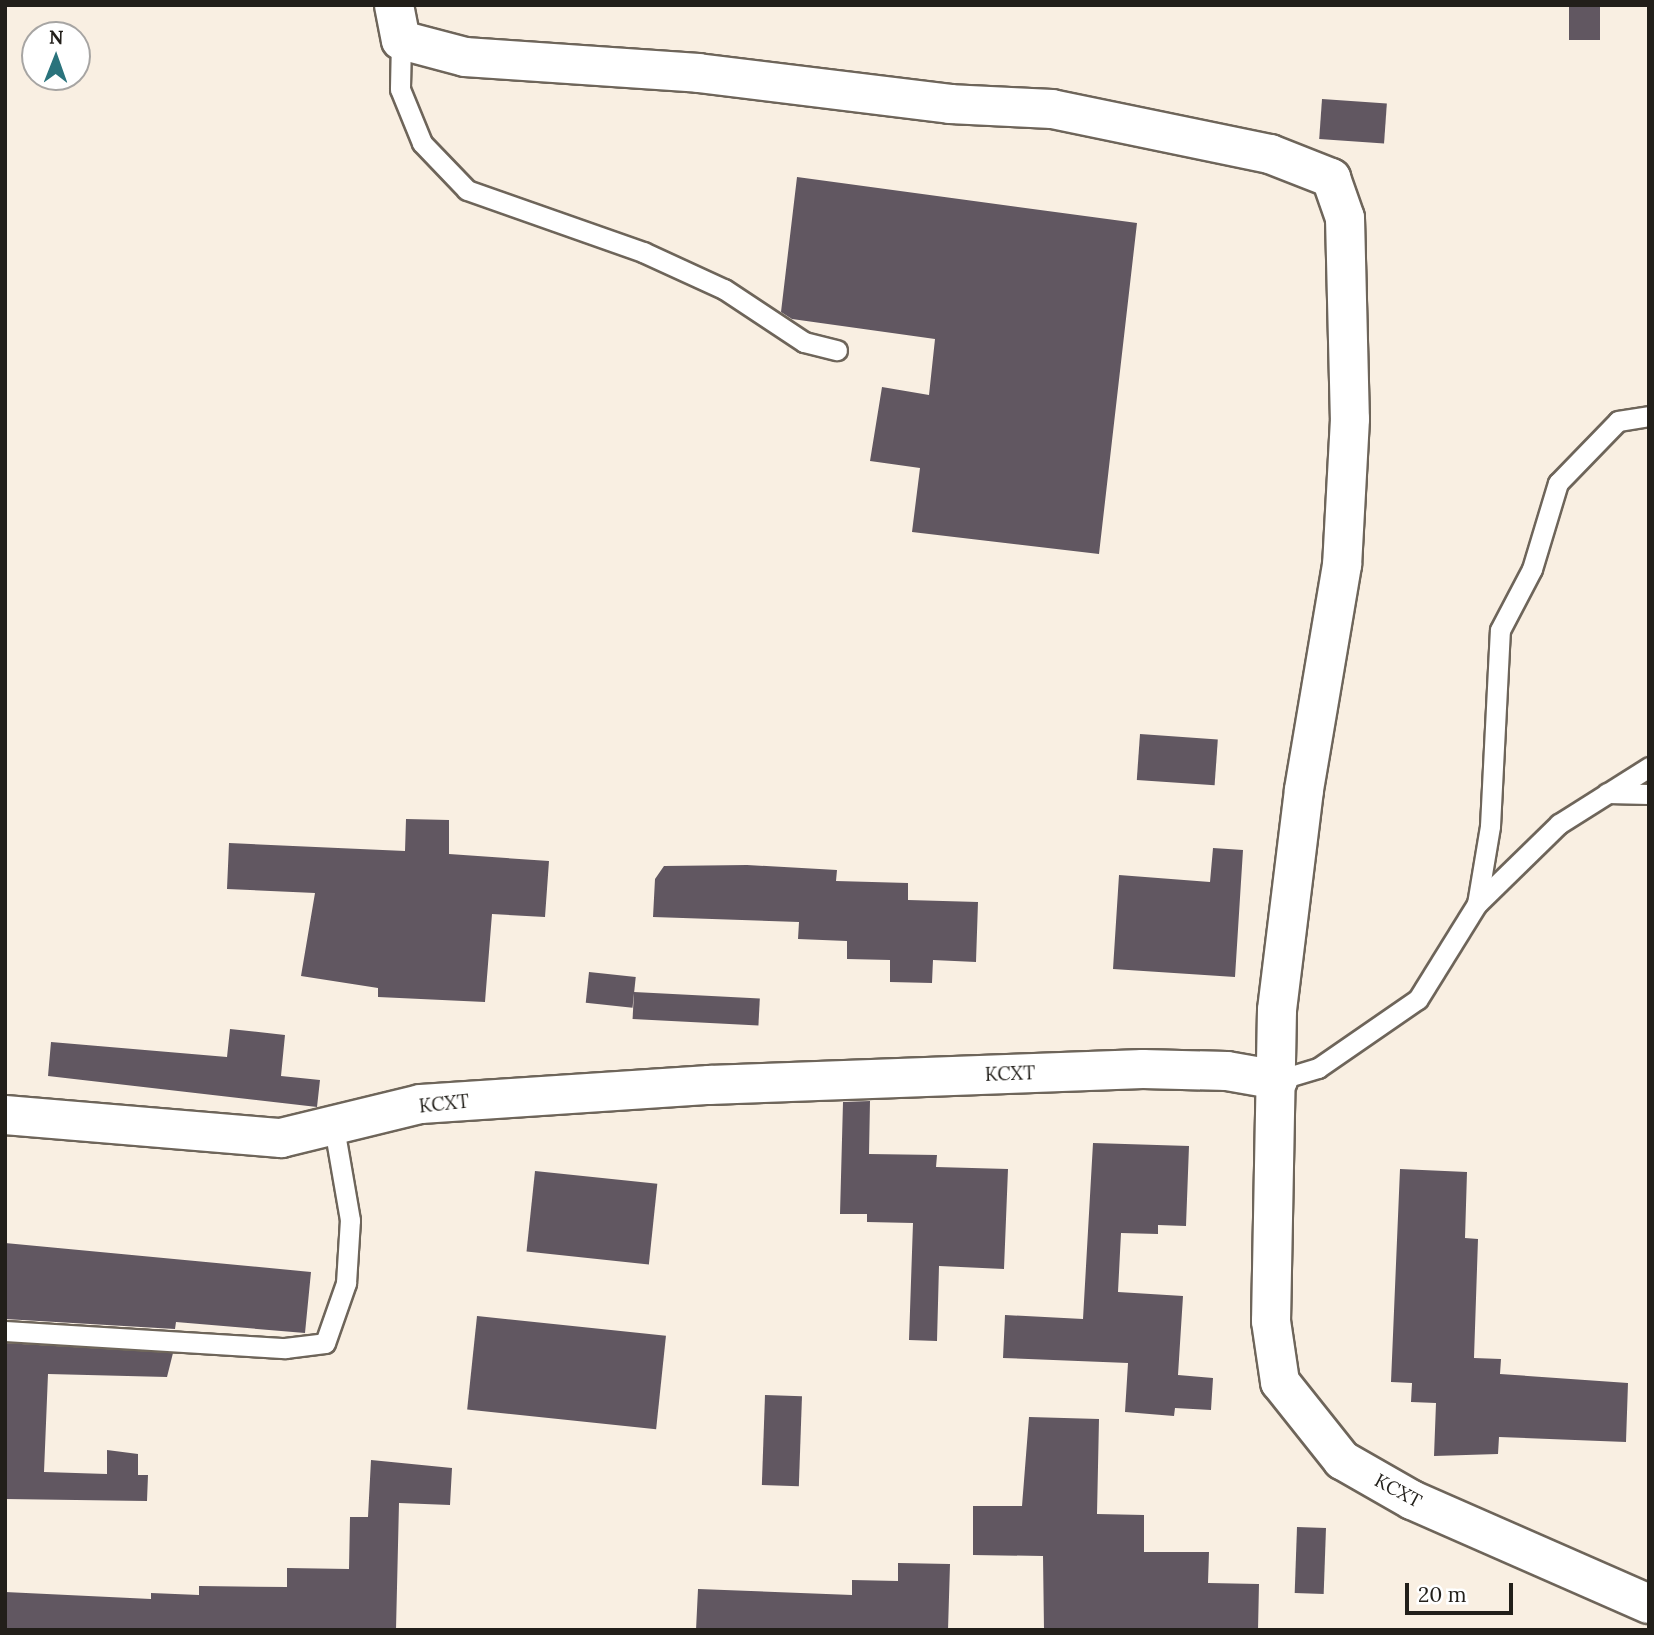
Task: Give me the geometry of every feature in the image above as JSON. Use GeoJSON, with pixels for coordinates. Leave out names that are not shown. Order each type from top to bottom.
{"type":"FeatureCollection","features":[{"type":"Feature","properties":{"kind":"street"},"geometry":{"type":"LineString","coordinates":[[398,22],[465,57],[698,73],[950,104],[1052,109],[1270,153],[1331,178],[1345,218],[1350,419],[1342,565],[1304,790],[1282,969],[1278,1080]]}},
{"type":"Feature","properties":{"kind":"street","name":"КСХТ"},"geometry":{"type":"LineString","coordinates":[[5,1115],[257,1137],[334,1127],[421,1104],[709,1085],[1143,1069],[1227,1071],[1278,1080],[1271,1321],[1280,1382],[1342,1460],[1412,1500],[1649,1604]]}},
{"type":"Feature","properties":{"kind":"lane"},"geometry":{"type":"LineString","coordinates":[[398,22],[400,89],[422,143],[467,190],[643,252],[724,289],[804,342],[837,350]]}},
{"type":"Feature","properties":{"kind":"lane"},"geometry":{"type":"LineString","coordinates":[[1477,904],[1490,826],[1500,630],[1532,569],[1558,483],[1618,421],[1649,416]]}},
{"type":"Feature","properties":{"kind":"lane"},"geometry":{"type":"LineString","coordinates":[[1278,1080],[1318,1068],[1418,999],[1477,904],[1559,824],[1649,767]]}},
{"type":"Feature","properties":{"kind":"lane"},"geometry":{"type":"LineString","coordinates":[[1607,793],[1649,794]]}},
{"type":"Feature","properties":{"kind":"lane"},"geometry":{"type":"LineString","coordinates":[[5,1331],[285,1348],[325,1343],[346,1283],[350,1220],[334,1127]]}},
{"type":"Feature","properties":{"kind":"building"},"geometry":{"type":"Polygon","coordinates":[[[1569,5],[1600,5],[1600,40],[1569,40],[1569,5]]]}},
{"type":"Feature","properties":{"kind":"building"},"geometry":{"type":"Polygon","coordinates":[[[1322,99],[1387,104],[1384,143],[1319,139],[1322,99]]]}},
{"type":"Feature","properties":{"kind":"building"},"geometry":{"type":"Polygon","coordinates":[[[797,177],[1137,223],[1099,554],[912,532],[920,468],[870,461],[882,387],[929,395],[935,339],[792,319],[781,312],[797,177]]]}},
{"type":"Feature","properties":{"kind":"building"},"geometry":{"type":"Polygon","coordinates":[[[1140,734],[1218,739],[1215,785],[1137,780],[1140,734]]]}},
{"type":"Feature","properties":{"kind":"building"},"geometry":{"type":"Polygon","coordinates":[[[406,819],[449,820],[449,854],[549,861],[545,917],[492,914],[485,1002],[378,997],[378,988],[301,976],[315,893],[227,889],[229,843],[405,851],[406,819]]]}},
{"type":"Feature","properties":{"kind":"building"},"geometry":{"type":"Polygon","coordinates":[[[1213,848],[1243,850],[1235,977],[1113,969],[1119,875],[1210,882],[1213,848]]]}},
{"type":"Feature","properties":{"kind":"building"},"geometry":{"type":"Polygon","coordinates":[[[747,865],[837,870],[836,881],[908,883],[908,900],[978,902],[976,962],[933,960],[932,983],[890,982],[890,960],[847,959],[847,941],[798,939],[799,922],[653,917],[655,879],[664,866],[747,865]]]}},
{"type":"Feature","properties":{"kind":"building"},"geometry":{"type":"Polygon","coordinates":[[[589,972],[636,977],[633,1008],[586,1003],[589,972]]]}},
{"type":"Feature","properties":{"kind":"building"},"geometry":{"type":"Polygon","coordinates":[[[634,992],[760,999],[758,1026],[633,1019],[634,992]]]}},
{"type":"Feature","properties":{"kind":"building"},"geometry":{"type":"Polygon","coordinates":[[[230,1029],[285,1035],[281,1076],[320,1080],[317,1107],[48,1076],[51,1042],[227,1057],[230,1029]]]}},
{"type":"Feature","properties":{"kind":"building"},"geometry":{"type":"Polygon","coordinates":[[[870,1101],[869,1154],[937,1155],[936,1167],[1008,1169],[1004,1269],[939,1266],[937,1341],[909,1340],[913,1223],[867,1222],[867,1214],[840,1214],[843,1102],[870,1101]]]}},
{"type":"Feature","properties":{"kind":"building"},"geometry":{"type":"Polygon","coordinates":[[[1093,1143],[1189,1146],[1186,1226],[1158,1225],[1158,1234],[1121,1233],[1118,1292],[1183,1296],[1178,1375],[1213,1378],[1211,1410],[1175,1408],[1174,1416],[1125,1412],[1128,1363],[1003,1358],[1005,1315],[1083,1319],[1093,1143]]]}},
{"type":"Feature","properties":{"kind":"building"},"geometry":{"type":"Polygon","coordinates":[[[1400,1169],[1467,1172],[1465,1238],[1478,1239],[1474,1358],[1501,1359],[1500,1374],[1628,1383],[1626,1442],[1499,1437],[1498,1454],[1434,1456],[1436,1403],[1411,1402],[1412,1383],[1391,1382],[1400,1169]]]}},
{"type":"Feature","properties":{"kind":"building"},"geometry":{"type":"Polygon","coordinates":[[[535,1171],[657,1184],[649,1264],[527,1252],[535,1171]]]}},
{"type":"Feature","properties":{"kind":"building"},"geometry":{"type":"Polygon","coordinates":[[[5,1243],[311,1272],[305,1333],[176,1322],[175,1329],[5,1319],[5,1243]]]}},
{"type":"Feature","properties":{"kind":"building"},"geometry":{"type":"Polygon","coordinates":[[[477,1316],[666,1336],[656,1429],[467,1409],[477,1316]]]}},
{"type":"Feature","properties":{"kind":"building"},"geometry":{"type":"Polygon","coordinates":[[[5,1343],[173,1353],[167,1377],[48,1374],[44,1472],[107,1474],[107,1450],[138,1454],[138,1475],[148,1475],[147,1501],[5,1499],[5,1343]]]}},
{"type":"Feature","properties":{"kind":"building"},"geometry":{"type":"Polygon","coordinates":[[[765,1395],[802,1396],[799,1486],[762,1485],[765,1395]]]}},
{"type":"Feature","properties":{"kind":"building"},"geometry":{"type":"Polygon","coordinates":[[[1029,1417],[1099,1419],[1097,1514],[1144,1515],[1144,1552],[1209,1552],[1208,1583],[1259,1584],[1258,1630],[1044,1630],[1043,1556],[973,1555],[973,1506],[1022,1506],[1029,1417]]]}},
{"type":"Feature","properties":{"kind":"building"},"geometry":{"type":"Polygon","coordinates":[[[371,1460],[452,1468],[450,1505],[399,1503],[396,1630],[5,1630],[5,1592],[151,1599],[151,1593],[199,1595],[199,1586],[287,1587],[287,1568],[349,1569],[350,1517],[368,1517],[371,1460]]]}},
{"type":"Feature","properties":{"kind":"building"},"geometry":{"type":"Polygon","coordinates":[[[1297,1527],[1326,1528],[1324,1594],[1295,1593],[1297,1527]]]}},
{"type":"Feature","properties":{"kind":"building"},"geometry":{"type":"Polygon","coordinates":[[[898,1563],[950,1564],[948,1630],[696,1630],[698,1589],[852,1595],[852,1580],[898,1581],[898,1563]]]}}]}
